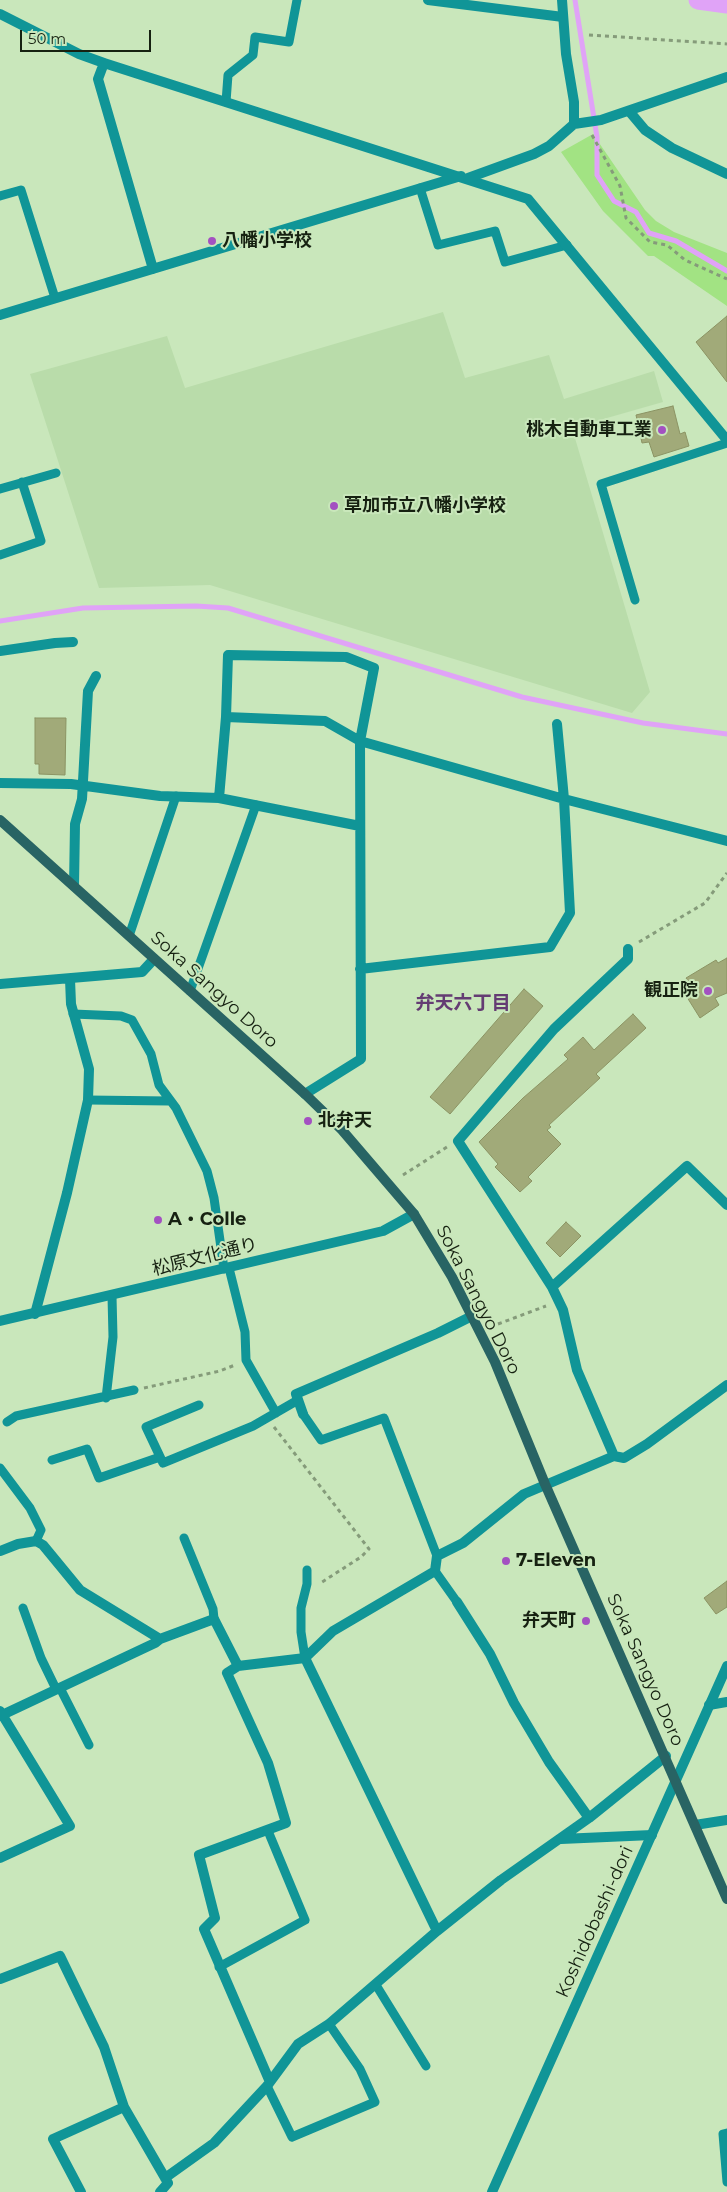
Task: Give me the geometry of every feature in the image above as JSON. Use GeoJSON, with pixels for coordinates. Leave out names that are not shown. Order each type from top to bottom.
{"type":"FeatureCollection","features":[{"type":"Feature","properties":{"kind":"main road","name":"Soka Sangyo Doro"},"geometry":{"type":"LineString","coordinates":[[0,820],[305,1094],[348,1136],[414,1214],[452,1277],[495,1362],[545,1484],[666,1756],[727,1899]]}},
{"type":"Feature","properties":{"kind":"street"},"geometry":{"type":"LineString","coordinates":[[428,0],[563,17]]}},
{"type":"Feature","properties":{"kind":"street"},"geometry":{"type":"LineString","coordinates":[[562,0],[574,102],[574,124]]}},
{"type":"Feature","properties":{"kind":"street"},"geometry":{"type":"LineString","coordinates":[[2,17],[78,54],[104,63],[528,199],[567,244],[727,441]]}},
{"type":"Feature","properties":{"kind":"street"},"geometry":{"type":"LineString","coordinates":[[104,63],[98,79],[153,269]]}},
{"type":"Feature","properties":{"kind":"street"},"geometry":{"type":"LineString","coordinates":[[0,315],[420,188],[464,177],[534,154],[550,146],[574,124],[585,124],[629,111],[727,77]]}},
{"type":"Feature","properties":{"kind":"street"},"geometry":{"type":"LineString","coordinates":[[629,111],[645,130],[672,148],[727,174]]}},
{"type":"Feature","properties":{"kind":"street"},"geometry":{"type":"LineString","coordinates":[[0,651],[73,642]]}},
{"type":"Feature","properties":{"kind":"street"},"geometry":{"type":"LineString","coordinates":[[219,798],[226,717],[228,655],[346,657],[374,668],[360,740],[360,1059],[305,1094]]}},
{"type":"Feature","properties":{"kind":"street"},"geometry":{"type":"LineString","coordinates":[[74,886],[75,824],[82,785],[88,691],[96,676]]}},
{"type":"Feature","properties":{"kind":"street"},"geometry":{"type":"LineString","coordinates":[[226,717],[325,721],[360,740],[564,800],[727,842]]}},
{"type":"Feature","properties":{"kind":"street"},"geometry":{"type":"LineString","coordinates":[[360,969],[550,947],[570,914],[564,800],[557,724]]}},
{"type":"Feature","properties":{"kind":"street"},"geometry":{"type":"LineString","coordinates":[[0,783],[82,785],[160,796],[219,798],[310,818],[360,826]]}},
{"type":"Feature","properties":{"kind":"street"},"geometry":{"type":"LineString","coordinates":[[614,1456],[577,1370],[563,1310],[552,1286],[458,1141],[554,1029],[628,959],[628,949]]}},
{"type":"Feature","properties":{"kind":"street"},"geometry":{"type":"LineString","coordinates":[[0,984],[142,972],[154,959]]}},
{"type":"Feature","properties":{"kind":"street"},"geometry":{"type":"LineString","coordinates":[[35,1314],[67,1192],[88,1100],[89,1069],[73,1014],[70,978]]}},
{"type":"Feature","properties":{"kind":"street"},"geometry":{"type":"LineString","coordinates":[[552,1286],[687,1166],[727,1205]]}},
{"type":"Feature","properties":{"kind":"street","name":"松原文化通り"},"geometry":{"type":"LineString","coordinates":[[0,1322],[383,1231],[414,1214]]}},
{"type":"Feature","properties":{"kind":"street"},"geometry":{"type":"LineString","coordinates":[[303,1414],[296,1394],[438,1334],[472,1316]]}},
{"type":"Feature","properties":{"kind":"street"},"geometry":{"type":"LineString","coordinates":[[268,2084],[204,1929],[215,1918],[199,1855],[268,1832],[286,1823],[268,1762],[228,1673],[238,1666],[305,1658],[332,1631],[435,1570],[437,1556],[463,1543],[524,1494],[614,1456],[624,1458],[647,1444],[727,1384]]}},
{"type":"Feature","properties":{"kind":"street"},"geometry":{"type":"LineString","coordinates":[[0,1551],[18,1544],[36,1541],[49,1552],[80,1590],[160,1639]]}},
{"type":"Feature","properties":{"kind":"street"},"geometry":{"type":"LineString","coordinates":[[457,1602],[490,1654],[514,1702],[549,1762],[589,1818]]}},
{"type":"Feature","properties":{"kind":"street"},"geometry":{"type":"LineString","coordinates":[[0,1858],[70,1826],[1,1714],[160,1639],[214,1619],[238,1666]]}},
{"type":"Feature","properties":{"kind":"street"},"geometry":{"type":"LineString","coordinates":[[305,1658],[437,1931]]}},
{"type":"Feature","properties":{"kind":"street","name":"Koshidobashi-dori"},"geometry":{"type":"LineString","coordinates":[[492,2192],[727,1666]]}},
{"type":"Feature","properties":{"kind":"street"},"geometry":{"type":"LineString","coordinates":[[709,1705],[727,1702]]}},
{"type":"Feature","properties":{"kind":"street"},"geometry":{"type":"LineString","coordinates":[[165,2178],[214,2143],[268,2084],[298,2044],[329,2024],[437,1931],[501,1880],[589,1818],[666,1756]]}},
{"type":"Feature","properties":{"kind":"street"},"geometry":{"type":"LineString","coordinates":[[695,1825],[727,1820]]}},
{"type":"Feature","properties":{"kind":"street"},"geometry":{"type":"LineString","coordinates":[[561,1839],[652,1835]]}},
{"type":"Feature","properties":{"kind":"street"},"geometry":{"type":"LineString","coordinates":[[0,1979],[60,1956],[104,2047],[124,2106],[168,2183],[160,2192]]}},
{"type":"Feature","properties":{"kind":"street"},"geometry":{"type":"LineString","coordinates":[[81,2192],[53,2139],[124,2106]]}},
{"type":"Feature","properties":{"kind":"lane"},"geometry":{"type":"LineString","coordinates":[[226,102],[228,75],[253,55],[256,37],[289,42],[297,0]]}},
{"type":"Feature","properties":{"kind":"lane"},"geometry":{"type":"LineString","coordinates":[[420,188],[438,245],[495,231],[505,262],[567,244]]}},
{"type":"Feature","properties":{"kind":"lane"},"geometry":{"type":"LineString","coordinates":[[0,196],[21,190],[55,298]]}},
{"type":"Feature","properties":{"kind":"lane"},"geometry":{"type":"LineString","coordinates":[[635,600],[601,484],[727,441]]}},
{"type":"Feature","properties":{"kind":"lane"},"geometry":{"type":"LineString","coordinates":[[0,489],[56,473]]}},
{"type":"Feature","properties":{"kind":"lane"},"geometry":{"type":"LineString","coordinates":[[0,555],[41,541],[22,482]]}},
{"type":"Feature","properties":{"kind":"lane"},"geometry":{"type":"LineString","coordinates":[[129,936],[176,796]]}},
{"type":"Feature","properties":{"kind":"lane"},"geometry":{"type":"LineString","coordinates":[[190,991],[256,805]]}},
{"type":"Feature","properties":{"kind":"lane"},"geometry":{"type":"LineString","coordinates":[[73,1014],[121,1016],[132,1020],[151,1054],[158,1085],[176,1108],[207,1171],[227,1268],[245,1332],[246,1360],[272,1415]]}},
{"type":"Feature","properties":{"kind":"lane"},"geometry":{"type":"LineString","coordinates":[[88,1100],[169,1101]]}},
{"type":"Feature","properties":{"kind":"lane"},"geometry":{"type":"LineString","coordinates":[[106,1398],[112,1337],[112,1296]]}},
{"type":"Feature","properties":{"kind":"lane"},"geometry":{"type":"LineString","coordinates":[[7,1422],[16,1416],[106,1398],[115,1393],[134,1390]]}},
{"type":"Feature","properties":{"kind":"lane"},"geometry":{"type":"LineString","coordinates":[[199,1405],[146,1427],[163,1464],[253,1426],[298,1400]]}},
{"type":"Feature","properties":{"kind":"lane"},"geometry":{"type":"LineString","coordinates":[[303,1414],[321,1440],[384,1418],[437,1556]]}},
{"type":"Feature","properties":{"kind":"lane"},"geometry":{"type":"LineString","coordinates":[[52,1460],[87,1449],[99,1478],[160,1457]]}},
{"type":"Feature","properties":{"kind":"lane"},"geometry":{"type":"LineString","coordinates":[[0,1468],[30,1508],[41,1530],[36,1541]]}},
{"type":"Feature","properties":{"kind":"lane"},"geometry":{"type":"LineString","coordinates":[[184,1538],[213,1609],[214,1619]]}},
{"type":"Feature","properties":{"kind":"lane"},"geometry":{"type":"LineString","coordinates":[[305,1658],[301,1632],[301,1608],[307,1570]]}},
{"type":"Feature","properties":{"kind":"lane"},"geometry":{"type":"LineString","coordinates":[[435,1570],[457,1602]]}},
{"type":"Feature","properties":{"kind":"lane"},"geometry":{"type":"LineString","coordinates":[[23,1608],[41,1658],[89,1745]]}},
{"type":"Feature","properties":{"kind":"lane"},"geometry":{"type":"LineString","coordinates":[[219,1966],[305,1920],[268,1832]]}},
{"type":"Feature","properties":{"kind":"lane"},"geometry":{"type":"LineString","coordinates":[[376,1984],[426,2066]]}},
{"type":"Feature","properties":{"kind":"lane"},"geometry":{"type":"LineString","coordinates":[[268,2084],[292,2138],[375,2102],[360,2070],[329,2024]]}},
{"type":"Feature","properties":{"kind":"lane"},"geometry":{"type":"LineString","coordinates":[[727,2133],[723,2134],[727,2182]]}},
{"type":"Feature","properties":{"kind":"path"},"geometry":{"type":"LineString","coordinates":[[589,36],[727,44]]}},
{"type":"Feature","properties":{"kind":"path"},"geometry":{"type":"LineString","coordinates":[[585,124],[620,186],[626,218],[650,242],[667,245],[686,260],[727,279]]}},
{"type":"Feature","properties":{"kind":"path"},"geometry":{"type":"LineString","coordinates":[[628,949],[705,903],[727,873]]}},
{"type":"Feature","properties":{"kind":"path"},"geometry":{"type":"LineString","coordinates":[[404,1175],[432,1154],[458,1141]]}},
{"type":"Feature","properties":{"kind":"path"},"geometry":{"type":"LineString","coordinates":[[498,1324],[559,1301]]}},
{"type":"Feature","properties":{"kind":"path"},"geometry":{"type":"LineString","coordinates":[[134,1390],[220,1371],[246,1360]]}},
{"type":"Feature","properties":{"kind":"path"},"geometry":{"type":"LineString","coordinates":[[272,1415],[369,1549],[350,1565],[304,1594]]}},
{"type":"Feature","properties":{"kind":"shaded area","name":"草加市立八幡小学校"},"geometry":{"type":"Polygon","coordinates":[[[443,312],[465,378],[549,355],[564,399],[654,371],[663,402],[572,428],[650,692],[632,713],[210,585],[99,588],[30,374],[167,336],[185,388],[443,312]]]}},
{"type":"Feature","properties":{"kind":"green space"},"geometry":{"type":"Polygon","coordinates":[[[593,134],[645,210],[656,221],[674,232],[727,253],[727,306],[654,256],[648,256],[603,211],[561,152],[593,134]]]}},
{"type":"Feature","properties":{"kind":"building"},"geometry":{"type":"Polygon","coordinates":[[[727,316],[727,382],[696,342],[727,316]]]}},
{"type":"Feature","properties":{"kind":"building"},"geometry":{"type":"Polygon","coordinates":[[[673,406],[680,434],[685,432],[689,446],[654,457],[649,442],[642,443],[636,415],[673,406]]]}},
{"type":"Feature","properties":{"kind":"building"},"geometry":{"type":"Polygon","coordinates":[[[35,718],[66,718],[65,775],[39,774],[39,764],[35,764],[35,718]]]}},
{"type":"Feature","properties":{"kind":"building","name":"観正院"},"geometry":{"type":"Polygon","coordinates":[[[727,958],[727,993],[715,998],[719,1005],[700,1018],[685,994],[693,988],[686,978],[716,960],[718,963],[727,958]]]}},
{"type":"Feature","properties":{"kind":"building"},"geometry":{"type":"Polygon","coordinates":[[[524,989],[543,1006],[450,1114],[430,1097],[524,989]]]}},
{"type":"Feature","properties":{"kind":"building"},"geometry":{"type":"Polygon","coordinates":[[[633,1014],[646,1028],[596,1074],[600,1078],[549,1125],[551,1127],[547,1130],[561,1144],[528,1177],[532,1181],[520,1192],[495,1167],[498,1164],[479,1142],[523,1098],[568,1059],[564,1055],[583,1037],[594,1050],[633,1014]]]}},
{"type":"Feature","properties":{"kind":"building"},"geometry":{"type":"Polygon","coordinates":[[[566,1222],[581,1236],[560,1257],[546,1243],[566,1222]]]}},
{"type":"Feature","properties":{"kind":"building"},"geometry":{"type":"Polygon","coordinates":[[[727,1581],[727,1607],[716,1614],[704,1598],[727,1581]]]}},
{"type":"Feature","properties":{"kind":"waterway"},"geometry":{"type":"LineString","coordinates":[[575,0],[597,137],[597,175],[614,201],[636,212],[649,233],[676,241],[727,271]]}},
{"type":"Feature","properties":{"kind":"waterway"},"geometry":{"type":"LineString","coordinates":[[698,0],[727,4]]}},
{"type":"Feature","properties":{"kind":"waterway"},"geometry":{"type":"LineString","coordinates":[[0,621],[83,608],[196,606],[228,608],[522,697],[643,723],[727,734]]}},
{"type":"Feature","properties":{"kind":"place","name":"八幡小学校"},"geometry":{"type":"Point","coordinates":[212,241]}},
{"type":"Feature","properties":{"kind":"place","name":"桃木自動車工業"},"geometry":{"type":"Point","coordinates":[662,430]}},
{"type":"Feature","properties":{"kind":"place","name":"草加市立八幡小学校"},"geometry":{"type":"Point","coordinates":[334,506]}},
{"type":"Feature","properties":{"kind":"place","name":"観正院"},"geometry":{"type":"Point","coordinates":[708,991]}},
{"type":"Feature","properties":{"kind":"place","name":"北弁天"},"geometry":{"type":"Point","coordinates":[308,1121]}},
{"type":"Feature","properties":{"kind":"place","name":"A・Colle"},"geometry":{"type":"Point","coordinates":[158,1220]}},
{"type":"Feature","properties":{"kind":"place","name":"7-Eleven"},"geometry":{"type":"Point","coordinates":[506,1561]}},
{"type":"Feature","properties":{"kind":"place","name":"弁天町"},"geometry":{"type":"Point","coordinates":[586,1621]}},
{"type":"Feature","properties":{"kind":"district","name":"弁天六丁目"},"geometry":{"type":"Point","coordinates":[463,1003]}}]}
